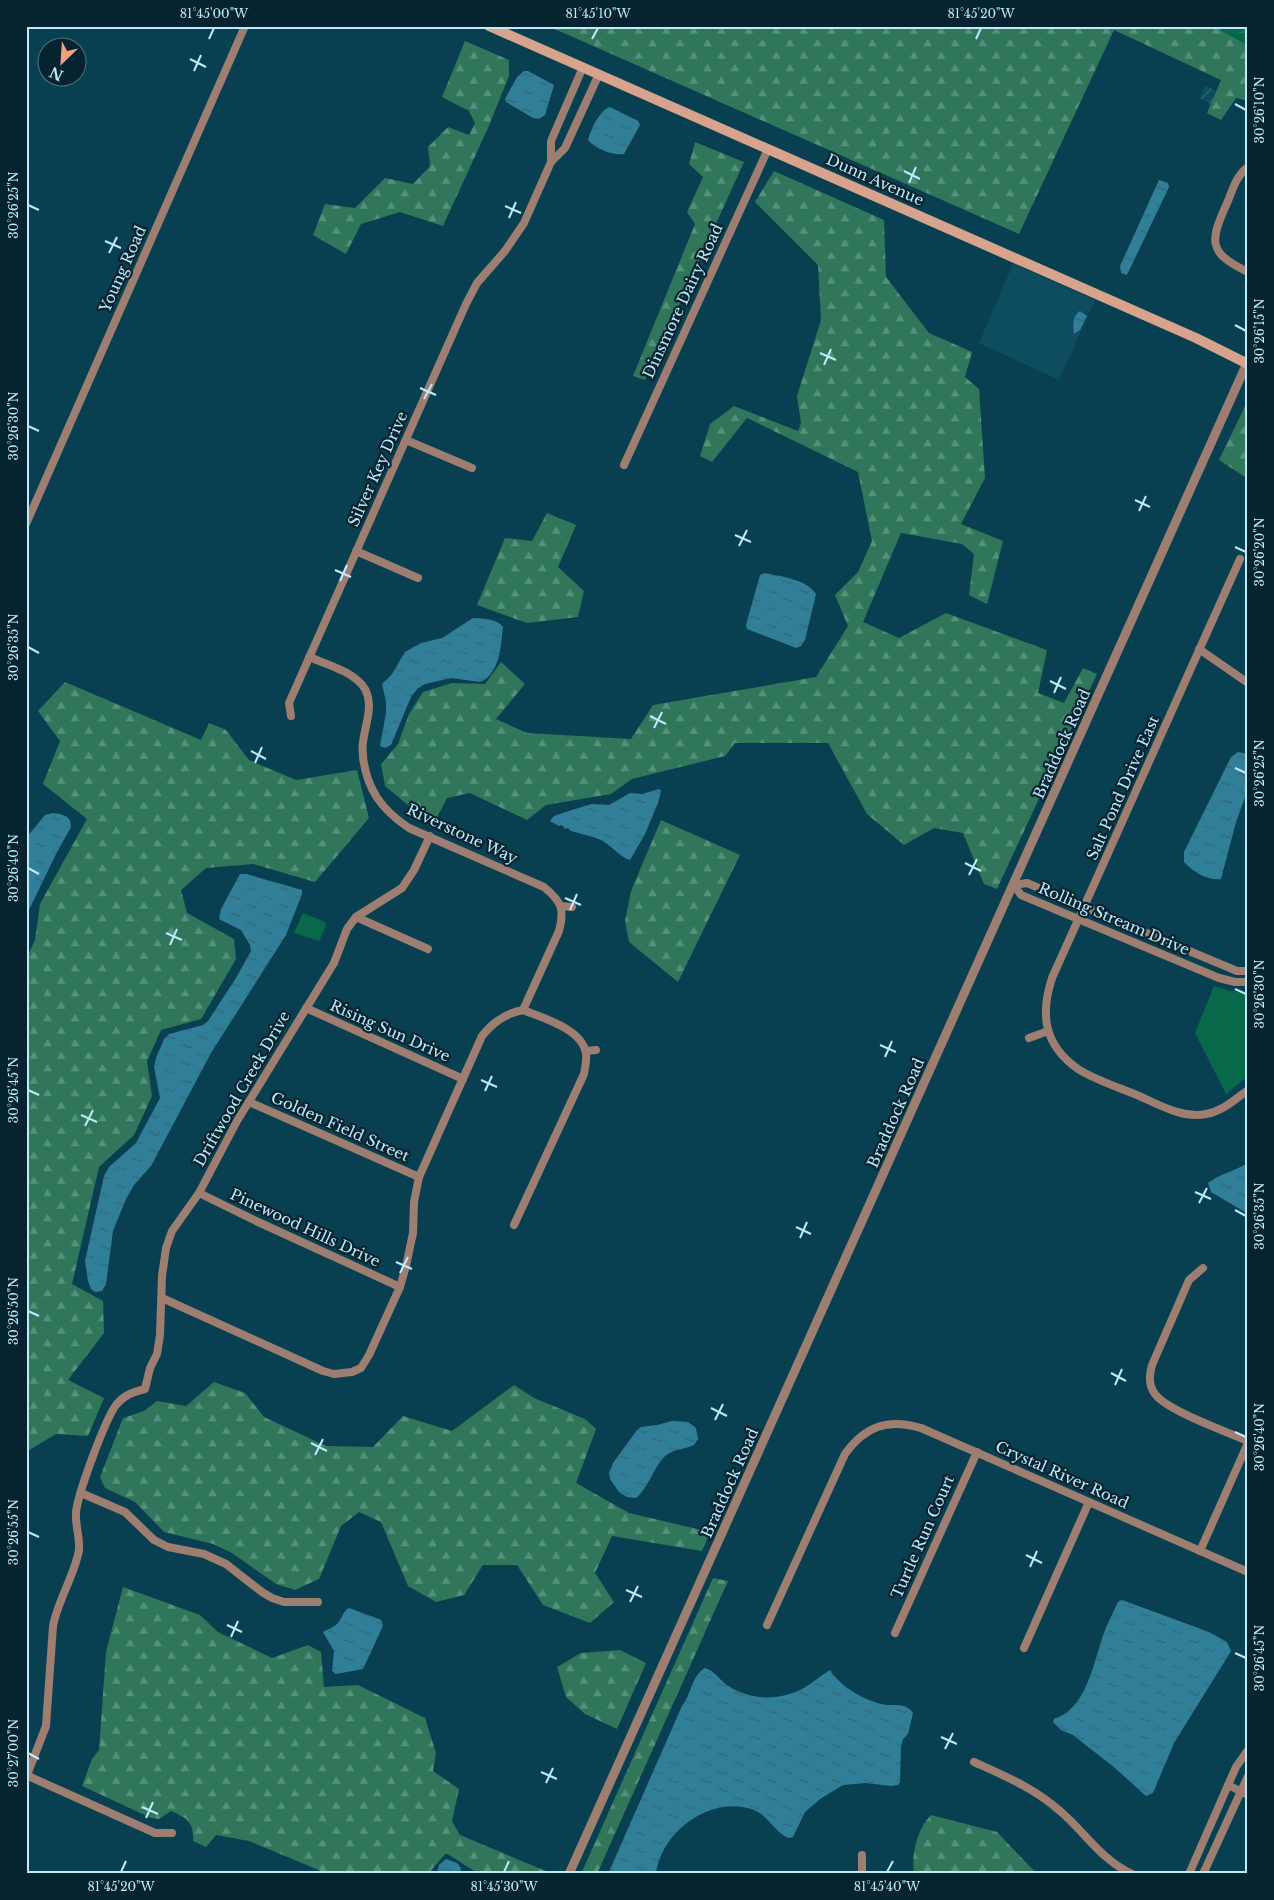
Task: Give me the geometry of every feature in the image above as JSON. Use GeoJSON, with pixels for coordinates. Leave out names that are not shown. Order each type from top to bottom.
{"type":"FeatureCollection","features":[{"type":"Feature","properties":{"kind":"main road","name":"Dunn Avenue"},"geometry":{"type":"LineString","coordinates":[[489,26],[1196,338],[1247,363]]}},
{"type":"Feature","properties":{"kind":"street","name":"Young Road"},"geometry":{"type":"LineString","coordinates":[[26,524],[245,26]]}},
{"type":"Feature","properties":{"kind":"street","name":"Silver Key Drive"},"geometry":{"type":"LineString","coordinates":[[551,162],[551,141],[583,67]]}},
{"type":"Feature","properties":{"kind":"street","name":"Silver Key Drive"},"geometry":{"type":"LineString","coordinates":[[291,716],[289,703],[476,283],[504,251],[524,223],[551,162],[565,148],[599,74]]}},
{"type":"Feature","properties":{"kind":"street","name":"Dinsmore Dairy Road"},"geometry":{"type":"LineString","coordinates":[[624,465],[768,149]]}},
{"type":"Feature","properties":{"kind":"street"},"geometry":{"type":"LineString","coordinates":[[1248,168],[1238,177],[1214,236],[1215,244],[1221,256],[1230,264],[1248,272]]}},
{"type":"Feature","properties":{"kind":"street","name":"Braddock Road"},"geometry":{"type":"LineString","coordinates":[[570,1874],[1014,885],[1148,580],[1247,363]]}},
{"type":"Feature","properties":{"kind":"street"},"geometry":{"type":"LineString","coordinates":[[406,440],[472,468]]}},
{"type":"Feature","properties":{"kind":"street"},"geometry":{"type":"LineString","coordinates":[[356,550],[418,578]]}},
{"type":"Feature","properties":{"kind":"street","name":"Salt Pond Drive East"},"geometry":{"type":"LineString","coordinates":[[1048,1032],[1045,1015],[1046,998],[1052,978],[1240,559]]}},
{"type":"Feature","properties":{"kind":"street"},"geometry":{"type":"LineString","coordinates":[[1199,649],[1248,683]]}},
{"type":"Feature","properties":{"kind":"street","name":"Riverstone Way"},"geometry":{"type":"LineString","coordinates":[[309,657],[345,673],[364,689],[369,702],[362,744],[365,771],[375,796],[393,817],[409,828],[544,887],[554,895],[561,906]]}},
{"type":"Feature","properties":{"kind":"street","name":"Driftwood Creek Drive"},"geometry":{"type":"LineString","coordinates":[[81,1493],[107,1421],[116,1404],[130,1392],[145,1389],[150,1368],[157,1354],[160,1335],[162,1276],[172,1230],[199,1193],[249,1102],[334,963],[347,929],[356,917],[402,888],[414,870],[430,836]]}},
{"type":"Feature","properties":{"kind":"street","name":"Rolling Stream Drive"},"geometry":{"type":"LineString","coordinates":[[1248,971],[1237,972],[1027,883],[1014,885],[1021,895],[1078,920],[1219,978],[1235,982],[1248,982]]}},
{"type":"Feature","properties":{"kind":"street"},"geometry":{"type":"LineString","coordinates":[[523,1010],[559,931],[562,919],[561,906],[572,906]]}},
{"type":"Feature","properties":{"kind":"street"},"geometry":{"type":"LineString","coordinates":[[356,917],[428,949]]}},
{"type":"Feature","properties":{"kind":"street","name":"Rising Sun Drive"},"geometry":{"type":"LineString","coordinates":[[306,1008],[463,1079]]}},
{"type":"Feature","properties":{"kind":"street"},"geometry":{"type":"LineString","coordinates":[[162,1298],[323,1371],[345,1374],[361,1368],[369,1355],[400,1287],[413,1233],[414,1202],[419,1177],[482,1036],[492,1024],[512,1012],[523,1010],[570,1031],[580,1040],[586,1051],[586,1060],[584,1074],[514,1225]]}},
{"type":"Feature","properties":{"kind":"street"},"geometry":{"type":"LineString","coordinates":[[1029,1038],[1048,1032],[1063,1056],[1079,1070],[1183,1114],[1204,1115],[1216,1112],[1232,1104],[1248,1090]]}},
{"type":"Feature","properties":{"kind":"street"},"geometry":{"type":"LineString","coordinates":[[586,1051],[596,1050]]}},
{"type":"Feature","properties":{"kind":"street","name":"Golden Field Street"},"geometry":{"type":"LineString","coordinates":[[249,1102],[419,1177]]}},
{"type":"Feature","properties":{"kind":"street","name":"Pinewood Hills Drive"},"geometry":{"type":"LineString","coordinates":[[199,1193],[400,1287]]}},
{"type":"Feature","properties":{"kind":"street"},"geometry":{"type":"LineString","coordinates":[[1200,1551],[1248,1442],[1169,1406],[1154,1394],[1150,1385],[1149,1374],[1189,1280],[1203,1268]]}},
{"type":"Feature","properties":{"kind":"street"},"geometry":{"type":"LineString","coordinates":[[345,1374],[348,1382]]}},
{"type":"Feature","properties":{"kind":"street","name":"Crystal River Road"},"geometry":{"type":"LineString","coordinates":[[768,1626],[845,1454],[863,1434],[885,1424],[906,1423],[921,1428],[1248,1572]]}},
{"type":"Feature","properties":{"kind":"street","name":"Turtle Run Court"},"geometry":{"type":"LineString","coordinates":[[895,1633],[976,1452]]}},
{"type":"Feature","properties":{"kind":"street"},"geometry":{"type":"LineString","coordinates":[[172,1834],[155,1833],[26,1775],[46,1726],[53,1626],[56,1612],[79,1550],[76,1511],[81,1493],[126,1512],[154,1540],[168,1547],[204,1554],[226,1564],[272,1598],[284,1602],[318,1602]]}},
{"type":"Feature","properties":{"kind":"street"},"geometry":{"type":"LineString","coordinates":[[1024,1648],[1089,1502]]}},
{"type":"Feature","properties":{"kind":"street"},"geometry":{"type":"LineString","coordinates":[[1189,1874],[1236,1767],[1248,1750]]}},
{"type":"Feature","properties":{"kind":"street"},"geometry":{"type":"LineString","coordinates":[[974,1762],[1011,1778],[1049,1801],[1109,1861],[1132,1874]]}},
{"type":"Feature","properties":{"kind":"street"},"geometry":{"type":"LineString","coordinates":[[1203,1874],[1244,1793],[1248,1776]]}},
{"type":"Feature","properties":{"kind":"street"},"geometry":{"type":"LineString","coordinates":[[1228,1785],[1244,1793]]}},
{"type":"Feature","properties":{"kind":"street"},"geometry":{"type":"LineString","coordinates":[[862,1855],[862,1874]]}},
{"type":"Feature","properties":{"kind":"shaded area"},"geometry":{"type":"Polygon","coordinates":[[[1205,86],[1217,91],[1211,104],[1200,98],[1205,86]]]}},
{"type":"Feature","properties":{"kind":"shaded area"},"geometry":{"type":"Polygon","coordinates":[[[1013,264],[1095,300],[1059,380],[979,343],[1013,264]]]}},
{"type":"Feature","properties":{"kind":"green space"},"geometry":{"type":"Polygon","coordinates":[[[548,26],[1217,26],[1248,45],[1248,101],[1236,98],[1221,120],[1207,113],[1221,80],[1114,30],[1019,234],[548,26]]]}},
{"type":"Feature","properties":{"kind":"green space"},"geometry":{"type":"Polygon","coordinates":[[[1217,26],[1248,26],[1248,45],[1224,32],[1217,26]]]}},
{"type":"Feature","properties":{"kind":"green space"},"geometry":{"type":"Polygon","coordinates":[[[465,41],[509,60],[509,76],[488,128],[443,226],[400,212],[361,224],[346,254],[313,235],[325,204],[355,208],[385,178],[413,184],[430,166],[428,147],[448,127],[469,135],[475,123],[469,111],[442,97],[465,41]]]}},
{"type":"Feature","properties":{"kind":"green space"},"geometry":{"type":"Polygon","coordinates":[[[695,142],[744,162],[645,380],[633,376],[695,224],[687,212],[703,177],[689,164],[695,142]]]}},
{"type":"Feature","properties":{"kind":"green space"},"geometry":{"type":"Polygon","coordinates":[[[774,171],[884,220],[886,277],[929,333],[972,352],[965,377],[979,389],[985,478],[961,524],[1003,541],[987,604],[969,595],[974,554],[962,544],[901,533],[863,622],[899,638],[946,613],[1047,650],[1038,693],[1064,703],[1083,668],[1097,674],[997,889],[984,884],[963,833],[934,828],[904,845],[867,814],[828,743],[735,743],[725,756],[632,779],[611,794],[546,805],[527,820],[470,793],[447,798],[436,819],[415,811],[385,786],[381,764],[398,744],[409,714],[423,692],[452,683],[485,684],[501,662],[525,684],[496,719],[527,733],[631,739],[653,705],[816,677],[848,626],[835,595],[858,572],[872,541],[858,472],[747,418],[712,462],[700,456],[710,424],[734,406],[798,431],[801,423],[797,396],[821,320],[818,265],[755,202],[774,171]]]}},
{"type":"Feature","properties":{"kind":"green space"},"geometry":{"type":"Polygon","coordinates":[[[1248,400],[1248,479],[1219,460],[1248,400]]]}},
{"type":"Feature","properties":{"kind":"green space"},"geometry":{"type":"Polygon","coordinates":[[[547,513],[576,525],[558,567],[584,591],[578,617],[527,623],[477,605],[505,538],[532,541],[547,513]]]}},
{"type":"Feature","properties":{"kind":"green space"},"geometry":{"type":"Polygon","coordinates":[[[65,682],[201,740],[209,723],[226,730],[249,760],[296,780],[357,770],[369,818],[315,882],[253,864],[206,868],[181,890],[187,913],[234,939],[236,959],[201,1019],[161,1030],[147,1061],[152,1096],[134,1135],[99,1167],[72,1284],[103,1301],[104,1333],[68,1380],[104,1398],[88,1436],[56,1434],[26,1452],[26,959],[35,940],[40,904],[87,819],[43,784],[60,741],[38,711],[65,682]]]}},
{"type":"Feature","properties":{"kind":"green space"},"geometry":{"type":"Polygon","coordinates":[[[661,820],[740,855],[678,982],[629,942],[625,921],[631,891],[661,820]]]}},
{"type":"Feature","properties":{"kind":"green space"},"geometry":{"type":"Polygon","coordinates":[[[303,913],[325,922],[326,926],[319,941],[294,933],[303,913]]]}},
{"type":"Feature","properties":{"kind":"green space"},"geometry":{"type":"Polygon","coordinates":[[[1214,986],[1245,993],[1248,999],[1248,1076],[1226,1094],[1195,1033],[1214,986]]]}},
{"type":"Feature","properties":{"kind":"green space"},"geometry":{"type":"Polygon","coordinates":[[[214,1382],[245,1393],[264,1417],[326,1446],[373,1447],[403,1416],[452,1431],[514,1385],[534,1398],[585,1419],[596,1429],[576,1483],[629,1513],[710,1532],[702,1551],[612,1536],[595,1573],[614,1602],[590,1623],[543,1605],[517,1565],[483,1565],[464,1595],[436,1602],[408,1586],[381,1522],[359,1512],[341,1526],[319,1579],[295,1590],[276,1584],[232,1553],[213,1544],[164,1532],[135,1502],[105,1488],[100,1477],[123,1418],[144,1411],[157,1401],[186,1406],[214,1382]]]}},
{"type":"Feature","properties":{"kind":"green space"},"geometry":{"type":"Polygon","coordinates":[[[713,1578],[728,1581],[597,1874],[581,1874],[713,1578]]]}},
{"type":"Feature","properties":{"kind":"green space"},"geometry":{"type":"Polygon","coordinates":[[[123,1587],[200,1615],[218,1632],[272,1658],[308,1645],[321,1652],[324,1687],[358,1685],[425,1718],[436,1753],[433,1771],[459,1789],[452,1821],[460,1835],[553,1874],[479,1874],[446,1853],[428,1874],[328,1874],[249,1841],[216,1835],[206,1847],[193,1841],[191,1825],[188,1821],[171,1811],[159,1819],[151,1818],[82,1786],[92,1759],[99,1750],[106,1652],[123,1587]]]}},
{"type":"Feature","properties":{"kind":"green space"},"geometry":{"type":"Polygon","coordinates":[[[620,1650],[646,1663],[617,1729],[585,1714],[566,1697],[557,1667],[581,1653],[620,1650]]]}},
{"type":"Feature","properties":{"kind":"green space"},"geometry":{"type":"Polygon","coordinates":[[[931,1815],[997,1832],[1037,1874],[914,1874],[913,1859],[916,1843],[922,1827],[931,1815]]]}},
{"type":"Feature","properties":{"kind":"water"},"geometry":{"type":"Polygon","coordinates":[[[524,71],[528,71],[554,85],[545,115],[539,119],[533,118],[506,102],[505,99],[517,77],[524,71]]]}},
{"type":"Feature","properties":{"kind":"water"},"geometry":{"type":"Polygon","coordinates":[[[610,107],[638,121],[640,125],[624,154],[604,151],[588,140],[599,116],[610,107]]]}},
{"type":"Feature","properties":{"kind":"water"},"geometry":{"type":"Polygon","coordinates":[[[1159,180],[1168,183],[1169,187],[1127,275],[1121,273],[1120,266],[1159,180]]]}},
{"type":"Feature","properties":{"kind":"water"},"geometry":{"type":"Polygon","coordinates":[[[1080,311],[1087,316],[1080,330],[1074,334],[1074,318],[1080,311]]]}},
{"type":"Feature","properties":{"kind":"water"},"geometry":{"type":"Polygon","coordinates":[[[765,573],[800,582],[812,589],[816,594],[805,640],[801,646],[796,648],[747,629],[746,625],[760,575],[765,573]]]}},
{"type":"Feature","properties":{"kind":"water"},"geometry":{"type":"Polygon","coordinates":[[[473,618],[493,620],[503,627],[498,658],[492,673],[480,682],[451,678],[425,684],[417,689],[411,697],[391,745],[385,748],[380,746],[386,713],[386,702],[382,684],[392,674],[405,652],[421,643],[442,638],[473,618]]]}},
{"type":"Feature","properties":{"kind":"water"},"geometry":{"type":"Polygon","coordinates":[[[1238,752],[1248,754],[1248,789],[1236,822],[1221,879],[1211,879],[1196,872],[1184,862],[1184,852],[1231,757],[1238,752]]]}},
{"type":"Feature","properties":{"kind":"water"},"geometry":{"type":"Polygon","coordinates":[[[659,789],[661,791],[658,803],[645,834],[630,860],[623,857],[601,840],[571,831],[568,828],[565,829],[562,825],[559,826],[550,821],[554,816],[592,804],[609,805],[630,793],[642,794],[659,789]]]}},
{"type":"Feature","properties":{"kind":"water"},"geometry":{"type":"Polygon","coordinates":[[[53,813],[68,818],[71,827],[26,916],[26,838],[45,815],[53,813]]]}},
{"type":"Feature","properties":{"kind":"water"},"geometry":{"type":"Polygon","coordinates":[[[240,874],[302,890],[302,894],[286,935],[211,1053],[151,1166],[134,1185],[126,1199],[113,1231],[106,1284],[102,1291],[95,1292],[91,1289],[88,1281],[85,1261],[104,1176],[109,1167],[136,1143],[160,1098],[154,1067],[164,1039],[169,1034],[203,1025],[208,1021],[251,951],[250,945],[241,930],[219,919],[221,909],[240,874]]]}},
{"type":"Feature","properties":{"kind":"water"},"geometry":{"type":"Polygon","coordinates":[[[1248,1163],[1248,1214],[1211,1192],[1208,1183],[1248,1163]]]}},
{"type":"Feature","properties":{"kind":"water"},"geometry":{"type":"Polygon","coordinates":[[[672,1421],[688,1422],[696,1428],[698,1439],[694,1445],[674,1451],[664,1457],[641,1494],[636,1498],[627,1497],[619,1492],[610,1479],[609,1473],[613,1463],[637,1430],[641,1427],[672,1421]]]}},
{"type":"Feature","properties":{"kind":"water"},"geometry":{"type":"Polygon","coordinates":[[[1122,1600],[1209,1632],[1227,1642],[1231,1651],[1174,1743],[1153,1793],[1146,1796],[1115,1768],[1073,1735],[1061,1730],[1053,1722],[1054,1719],[1065,1714],[1073,1707],[1086,1687],[1107,1627],[1118,1602],[1122,1600]]]}},
{"type":"Feature","properties":{"kind":"water"},"geometry":{"type":"Polygon","coordinates":[[[349,1608],[379,1619],[382,1621],[383,1626],[363,1669],[336,1674],[332,1671],[334,1651],[323,1632],[337,1624],[349,1608]]]}},
{"type":"Feature","properties":{"kind":"water"},"geometry":{"type":"Polygon","coordinates":[[[705,1668],[738,1691],[763,1697],[780,1696],[798,1691],[830,1670],[840,1682],[859,1696],[881,1704],[898,1705],[910,1709],[913,1713],[908,1734],[903,1739],[901,1746],[900,1782],[898,1785],[891,1786],[866,1783],[843,1785],[820,1799],[805,1812],[793,1837],[789,1838],[784,1836],[764,1816],[754,1810],[738,1806],[722,1807],[706,1812],[691,1820],[678,1831],[660,1858],[656,1874],[608,1874],[694,1680],[705,1668]]]}},
{"type":"Feature","properties":{"kind":"water"},"geometry":{"type":"Polygon","coordinates":[[[446,1859],[457,1863],[461,1868],[460,1874],[437,1874],[439,1865],[446,1859]]]}}]}
